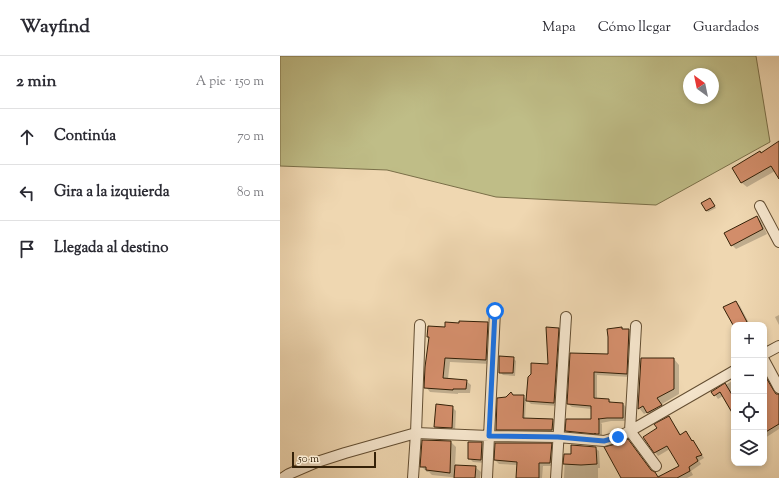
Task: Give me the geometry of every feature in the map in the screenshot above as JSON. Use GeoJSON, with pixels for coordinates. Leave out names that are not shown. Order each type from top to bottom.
{"type":"FeatureCollection","features":[{"type":"Feature","properties":{"kind":"street"},"geometry":{"type":"LineString","coordinates":[[760,206],[779,242]]}},
{"type":"Feature","properties":{"kind":"street"},"geometry":{"type":"LineString","coordinates":[[487,478],[495,311]]}},
{"type":"Feature","properties":{"kind":"street"},"geometry":{"type":"LineString","coordinates":[[556,478],[566,317]]}},
{"type":"Feature","properties":{"kind":"street"},"geometry":{"type":"LineString","coordinates":[[414,478],[420,325]]}},
{"type":"Feature","properties":{"kind":"street"},"geometry":{"type":"LineString","coordinates":[[636,326],[630,432],[656,466]]}},
{"type":"Feature","properties":{"kind":"street"},"geometry":{"type":"LineString","coordinates":[[767,352],[779,346]]}},
{"type":"Feature","properties":{"kind":"street"},"geometry":{"type":"LineString","coordinates":[[767,366],[779,388]]}},
{"type":"Feature","properties":{"kind":"street"},"geometry":{"type":"LineString","coordinates":[[283,478],[317,462],[416,433],[558,437],[604,441],[630,432],[731,373]]}},
{"type":"Feature","properties":{"kind":"shaded area"},"geometry":{"type":"Polygon","coordinates":[[[280,56],[756,56],[770,142],[656,205],[496,197],[387,170],[280,166],[280,56]]]}},
{"type":"Feature","properties":{"kind":"building"},"geometry":{"type":"Polygon","coordinates":[[[779,141],[779,179],[771,166],[741,183],[732,168],[760,151],[761,153],[779,141]]]}},
{"type":"Feature","properties":{"kind":"building"},"geometry":{"type":"Polygon","coordinates":[[[710,198],[715,206],[706,211],[701,203],[710,198]]]}},
{"type":"Feature","properties":{"kind":"building"},"geometry":{"type":"Polygon","coordinates":[[[757,216],[763,229],[731,246],[724,233],[757,216]]]}},
{"type":"Feature","properties":{"kind":"building"},"geometry":{"type":"Polygon","coordinates":[[[736,301],[747,322],[731,322],[723,307],[736,301]]]}},
{"type":"Feature","properties":{"kind":"building"},"geometry":{"type":"Polygon","coordinates":[[[459,321],[488,322],[486,360],[445,358],[443,378],[467,380],[466,389],[453,390],[424,388],[429,337],[427,337],[428,326],[445,327],[445,322],[459,323],[459,321]]]}},
{"type":"Feature","properties":{"kind":"building"},"geometry":{"type":"Polygon","coordinates":[[[546,327],[559,328],[554,403],[526,401],[528,377],[531,374],[531,363],[548,364],[546,327]]]}},
{"type":"Feature","properties":{"kind":"building"},"geometry":{"type":"Polygon","coordinates":[[[622,327],[622,329],[629,329],[627,374],[594,372],[594,398],[609,399],[609,402],[623,403],[623,418],[598,419],[599,434],[565,431],[566,419],[591,419],[591,406],[567,404],[570,353],[608,354],[607,329],[622,327]]]}},
{"type":"Feature","properties":{"kind":"building"},"geometry":{"type":"Polygon","coordinates":[[[499,356],[514,357],[513,373],[499,373],[499,356]]]}},
{"type":"Feature","properties":{"kind":"building"},"geometry":{"type":"Polygon","coordinates":[[[641,358],[674,358],[674,389],[657,398],[662,405],[647,413],[643,406],[638,409],[641,358]]]}},
{"type":"Feature","properties":{"kind":"building"},"geometry":{"type":"Polygon","coordinates":[[[767,379],[776,394],[779,394],[779,424],[767,431],[767,379]]]}},
{"type":"Feature","properties":{"kind":"building"},"geometry":{"type":"Polygon","coordinates":[[[725,383],[731,393],[731,411],[720,392],[714,396],[711,392],[725,383]]]}},
{"type":"Feature","properties":{"kind":"building"},"geometry":{"type":"Polygon","coordinates":[[[511,392],[513,395],[524,395],[523,418],[553,419],[552,430],[496,430],[497,398],[506,397],[511,392]]]}},
{"type":"Feature","properties":{"kind":"building"},"geometry":{"type":"Polygon","coordinates":[[[436,404],[453,406],[452,428],[434,427],[436,404]]]}},
{"type":"Feature","properties":{"kind":"building"},"geometry":{"type":"Polygon","coordinates":[[[669,416],[680,435],[686,431],[692,441],[693,440],[702,455],[696,457],[698,461],[689,467],[690,471],[677,478],[621,478],[604,447],[620,443],[628,439],[658,477],[679,466],[667,446],[654,453],[643,437],[657,428],[654,424],[669,416]]]}},
{"type":"Feature","properties":{"kind":"building"},"geometry":{"type":"Polygon","coordinates":[[[422,440],[451,441],[450,473],[426,470],[426,467],[420,467],[422,440]]]}},
{"type":"Feature","properties":{"kind":"building"},"geometry":{"type":"Polygon","coordinates":[[[468,442],[482,442],[481,460],[468,459],[468,442]]]}},
{"type":"Feature","properties":{"kind":"building"},"geometry":{"type":"Polygon","coordinates":[[[495,443],[552,443],[550,463],[539,463],[539,478],[516,478],[517,462],[494,460],[495,443]]]}},
{"type":"Feature","properties":{"kind":"building"},"geometry":{"type":"Polygon","coordinates":[[[571,445],[596,447],[597,464],[563,464],[564,454],[571,454],[571,445]]]}},
{"type":"Feature","properties":{"kind":"building"},"geometry":{"type":"Polygon","coordinates":[[[455,465],[476,466],[475,478],[454,478],[455,465]]]}},
{"type":"Feature","properties":{"kind":"route"},"geometry":{"type":"LineString","coordinates":[[495,311],[489,436],[558,437],[604,441],[618,437]]}}]}
